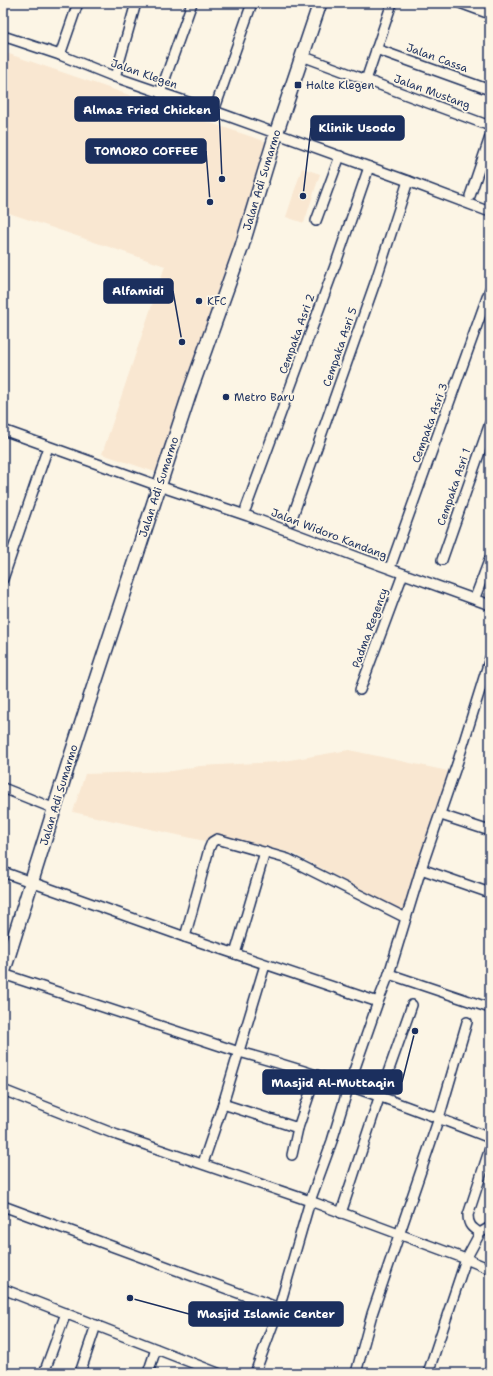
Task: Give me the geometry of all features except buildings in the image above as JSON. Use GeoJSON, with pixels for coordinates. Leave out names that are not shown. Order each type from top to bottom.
{"type":"FeatureCollection","features":[{"type":"Feature","properties":{"kind":"main road","name":"Jalan Adi Sumarmo"},"geometry":{"type":"LineString","coordinates":[[3,974],[71,757],[159,486],[191,388],[242,246],[276,134],[320,3]]}},
{"type":"Feature","properties":{"kind":"street"},"geometry":{"type":"LineString","coordinates":[[60,56],[78,3]]}},
{"type":"Feature","properties":{"kind":"street"},"geometry":{"type":"LineString","coordinates":[[115,77],[136,3]]}},
{"type":"Feature","properties":{"kind":"street"},"geometry":{"type":"LineString","coordinates":[[160,93],[192,3]]}},
{"type":"Feature","properties":{"kind":"street"},"geometry":{"type":"LineString","coordinates":[[214,111],[252,3]]}},
{"type":"Feature","properties":{"kind":"street"},"geometry":{"type":"LineString","coordinates":[[366,80],[392,3]]}},
{"type":"Feature","properties":{"kind":"street"},"geometry":{"type":"LineString","coordinates":[[460,3],[490,14]]}},
{"type":"Feature","properties":{"kind":"street","name":"Jalan Klegen"},"geometry":{"type":"LineString","coordinates":[[3,36],[340,156],[490,212]]}},
{"type":"Feature","properties":{"kind":"street","name":"Jalan Cassa"},"geometry":{"type":"LineString","coordinates":[[376,49],[490,90]]}},
{"type":"Feature","properties":{"kind":"street","name":"Jalan Mustang"},"geometry":{"type":"LineString","coordinates":[[302,56],[490,126]]}},
{"type":"Feature","properties":{"kind":"street"},"geometry":{"type":"LineString","coordinates":[[470,196],[490,137]]}},
{"type":"Feature","properties":{"kind":"street"},"geometry":{"type":"LineString","coordinates":[[316,221],[340,156]]}},
{"type":"Feature","properties":{"kind":"street","name":"Cempaka Asri 2"},"geometry":{"type":"LineString","coordinates":[[246,508],[336,263],[369,167]]}},
{"type":"Feature","properties":{"kind":"street","name":"Cempaka Asri 5"},"geometry":{"type":"LineString","coordinates":[[291,521],[376,280],[408,181]]}},
{"type":"Feature","properties":{"kind":"street","name":"Cempaka Asri 3"},"geometry":{"type":"LineString","coordinates":[[391,565],[490,289]]}},
{"type":"Feature","properties":{"kind":"street","name":"Cempaka Asri 1"},"geometry":{"type":"LineString","coordinates":[[442,560],[490,422]]}},
{"type":"Feature","properties":{"kind":"street","name":"Jalan Widoro Kandang"},"geometry":{"type":"LineString","coordinates":[[3,430],[290,531],[490,605]]}},
{"type":"Feature","properties":{"kind":"street"},"geometry":{"type":"LineString","coordinates":[[3,579],[48,447]]}},
{"type":"Feature","properties":{"kind":"street"},"geometry":{"type":"LineString","coordinates":[[476,595],[490,558]]}},
{"type":"Feature","properties":{"kind":"street","name":"Padma Regency"},"geometry":{"type":"LineString","coordinates":[[360,690],[403,574]]}},
{"type":"Feature","properties":{"kind":"street"},"geometry":{"type":"LineString","coordinates":[[254,1373],[278,1308],[310,1201],[389,974],[490,658]]}},
{"type":"Feature","properties":{"kind":"street"},"geometry":{"type":"LineString","coordinates":[[3,788],[55,809]]}},
{"type":"Feature","properties":{"kind":"street"},"geometry":{"type":"LineString","coordinates":[[441,815],[490,831]]}},
{"type":"Feature","properties":{"kind":"street"},"geometry":{"type":"LineString","coordinates":[[185,937],[212,842],[217,839],[288,859],[406,918]]}},
{"type":"Feature","properties":{"kind":"street"},"geometry":{"type":"LineString","coordinates":[[235,954],[265,852]]}},
{"type":"Feature","properties":{"kind":"street"},"geometry":{"type":"LineString","coordinates":[[421,870],[490,893]]}},
{"type":"Feature","properties":{"kind":"street"},"geometry":{"type":"LineString","coordinates":[[3,872],[265,965],[378,1002]]}},
{"type":"Feature","properties":{"kind":"street"},"geometry":{"type":"LineString","coordinates":[[203,1163],[223,1104],[265,965]]}},
{"type":"Feature","properties":{"kind":"street"},"geometry":{"type":"LineString","coordinates":[[3,974],[239,1052],[380,1095],[490,1138]]}},
{"type":"Feature","properties":{"kind":"street"},"geometry":{"type":"LineString","coordinates":[[389,974],[490,1008]]}},
{"type":"Feature","properties":{"kind":"street"},"geometry":{"type":"LineString","coordinates":[[340,1213],[412,1006]]}},
{"type":"Feature","properties":{"kind":"street"},"geometry":{"type":"LineString","coordinates":[[356,1373],[372,1314],[439,1118],[467,1022]]}},
{"type":"Feature","properties":{"kind":"street"},"geometry":{"type":"LineString","coordinates":[[292,1155],[298,1128],[316,1075]]}},
{"type":"Feature","properties":{"kind":"street"},"geometry":{"type":"LineString","coordinates":[[3,1090],[117,1135],[203,1163],[310,1201],[399,1233],[490,1269]]}},
{"type":"Feature","properties":{"kind":"street"},"geometry":{"type":"LineString","coordinates":[[223,1104],[298,1128]]}},
{"type":"Feature","properties":{"kind":"street"},"geometry":{"type":"LineString","coordinates":[[480,1233],[468,1224],[468,1215],[490,1148]]}},
{"type":"Feature","properties":{"kind":"street"},"geometry":{"type":"LineString","coordinates":[[3,1206],[278,1308]]}},
{"type":"Feature","properties":{"kind":"street"},"geometry":{"type":"LineString","coordinates":[[428,1373],[466,1259],[480,1233],[490,1227]]}},
{"type":"Feature","properties":{"kind":"street"},"geometry":{"type":"LineString","coordinates":[[3,1289],[218,1373]]}},
{"type":"Feature","properties":{"kind":"street"},"geometry":{"type":"LineString","coordinates":[[44,1373],[66,1313]]}},
{"type":"Feature","properties":{"kind":"street"},"geometry":{"type":"LineString","coordinates":[[80,1373],[96,1325]]}},
{"type":"Feature","properties":{"kind":"street"},"geometry":{"type":"LineString","coordinates":[[148,1373],[156,1349]]}},
{"type":"Feature","properties":{"kind":"shaded area"},"geometry":{"type":"Polygon","coordinates":[[[3,52],[270,143],[158,473],[102,454],[165,266],[3,211],[3,52]]]}},
{"type":"Feature","properties":{"kind":"shaded area"},"geometry":{"type":"Polygon","coordinates":[[[302,168],[320,174],[304,223],[286,217],[302,168]]]}},
{"type":"Feature","properties":{"kind":"shaded area"},"geometry":{"type":"Polygon","coordinates":[[[349,750],[448,771],[408,914],[294,854],[217,834],[214,843],[73,812],[85,774],[173,771],[200,766],[278,762],[349,750]]]}},
{"type":"Feature","properties":{"kind":"place","name":"Halte Klegen"},"geometry":{"type":"Point","coordinates":[298,85]}},
{"type":"Feature","properties":{"kind":"place","name":"Almaz Fried Chicken"},"geometry":{"type":"Point","coordinates":[222,179]}},
{"type":"Feature","properties":{"kind":"place","name":"Klinik Usodo"},"geometry":{"type":"Point","coordinates":[303,196]}},
{"type":"Feature","properties":{"kind":"place","name":"TOMORO COFFEE"},"geometry":{"type":"Point","coordinates":[210,202]}},
{"type":"Feature","properties":{"kind":"place","name":"KFC"},"geometry":{"type":"Point","coordinates":[199,301]}},
{"type":"Feature","properties":{"kind":"place","name":"Alfamidi"},"geometry":{"type":"Point","coordinates":[182,342]}},
{"type":"Feature","properties":{"kind":"place","name":"Metro Baru"},"geometry":{"type":"Point","coordinates":[226,397]}},
{"type":"Feature","properties":{"kind":"place","name":"Masjid Al-Muttaqin"},"geometry":{"type":"Point","coordinates":[415,1031]}},
{"type":"Feature","properties":{"kind":"place","name":"Masjid Islamic Center"},"geometry":{"type":"Point","coordinates":[130,1298]}}]}
